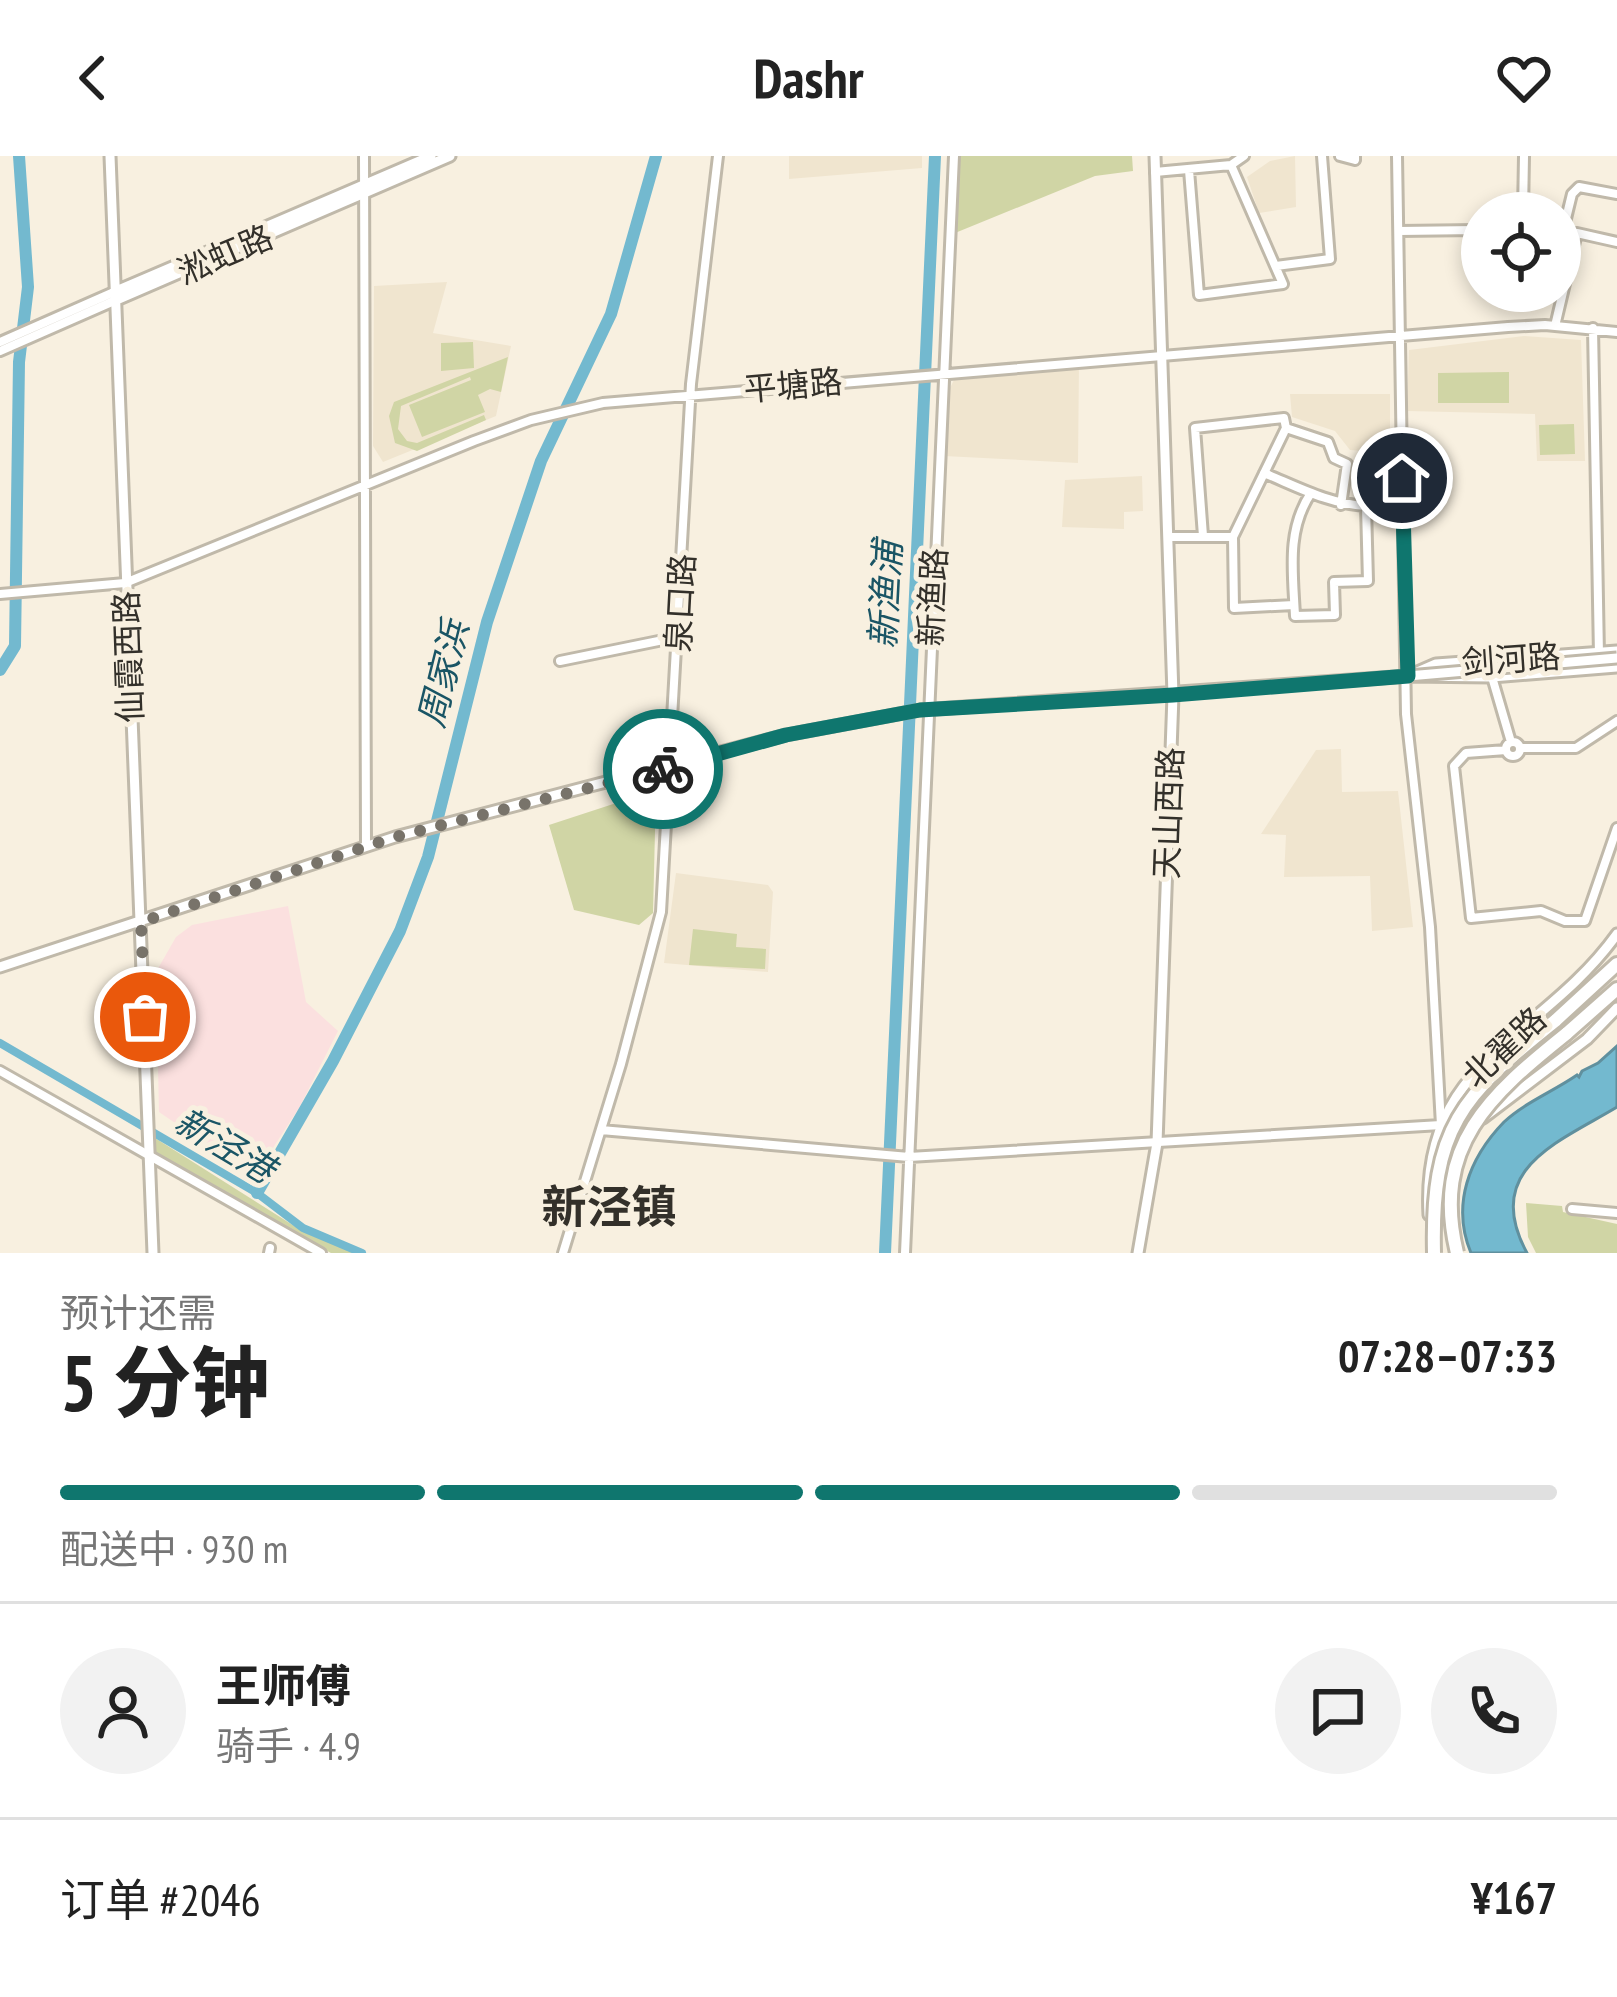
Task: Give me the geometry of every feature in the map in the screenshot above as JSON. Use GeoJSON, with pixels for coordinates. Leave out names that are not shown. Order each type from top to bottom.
{"type":"FeatureCollection","features":[{"type":"Feature","properties":{"kind":"highway"},"geometry":{"type":"LineString","coordinates":[[1436,1253],[1437,1173],[1450,1127],[1484,1081],[1617,964]]}},
{"type":"Feature","properties":{"kind":"highway"},"geometry":{"type":"LineString","coordinates":[[1454,1253],[1450,1196],[1466,1135],[1496,1094],[1617,989]]}},
{"type":"Feature","properties":{"kind":"main road","name":"仙霞西路"},"geometry":{"type":"LineString","coordinates":[[110,156],[153,1253]]}},
{"type":"Feature","properties":{"kind":"main road","name":"淞虹路"},"geometry":{"type":"LineString","coordinates":[[364,190],[431,156]]}},
{"type":"Feature","properties":{"kind":"main road","name":"淞虹路"},"geometry":{"type":"LineString","coordinates":[[114,297],[450,156]]}},
{"type":"Feature","properties":{"kind":"main road","name":"天山西路"},"geometry":{"type":"LineString","coordinates":[[1138,1253],[1157,1143],[1173,695],[1155,156]]}},
{"type":"Feature","properties":{"kind":"main road","name":"剑河路"},"geometry":{"type":"LineString","coordinates":[[1408,676],[1436,664],[1599,653],[1617,659]]}},
{"type":"Feature","properties":{"kind":"main road","name":"剑河路"},"geometry":{"type":"LineString","coordinates":[[0,967],[366,845],[786,735],[899,712],[1408,676],[1492,677],[1599,669],[1617,659]]}},
{"type":"Feature","properties":{"kind":"main road"},"geometry":{"type":"LineString","coordinates":[[1408,676],[1617,659]]}},
{"type":"Feature","properties":{"kind":"main road","name":"北翟路"},"geometry":{"type":"LineString","coordinates":[[1436,1253],[1428,1194],[1430,1164],[1441,1125],[1462,1085],[1590,968],[1617,934]]}},
{"type":"Feature","properties":{"kind":"main road","name":"北翟路"},"geometry":{"type":"LineString","coordinates":[[1454,1253],[1447,1225],[1448,1179],[1462,1136],[1587,1039],[1617,1008]]}},
{"type":"Feature","properties":{"kind":"street"},"geometry":{"type":"LineString","coordinates":[[364,156],[366,845]]}},
{"type":"Feature","properties":{"kind":"street","name":"泉口路"},"geometry":{"type":"LineString","coordinates":[[563,1253],[661,912],[690,395],[718,156]]}},
{"type":"Feature","properties":{"kind":"street","name":"新渔路"},"geometry":{"type":"LineString","coordinates":[[905,1253],[904,1157],[939,374],[954,156]]}},
{"type":"Feature","properties":{"kind":"street"},"geometry":{"type":"LineString","coordinates":[[1215,156],[1215,167]]}},
{"type":"Feature","properties":{"kind":"street"},"geometry":{"type":"LineString","coordinates":[[1155,172],[1231,165],[1244,156]]}},
{"type":"Feature","properties":{"kind":"street"},"geometry":{"type":"LineString","coordinates":[[1276,266],[1330,259],[1322,156]]}},
{"type":"Feature","properties":{"kind":"street"},"geometry":{"type":"LineString","coordinates":[[1340,156],[1355,160],[1355,156]]}},
{"type":"Feature","properties":{"kind":"street"},"geometry":{"type":"LineString","coordinates":[[1397,156],[1406,714],[1430,927],[1441,1125]]}},
{"type":"Feature","properties":{"kind":"street"},"geometry":{"type":"LineString","coordinates":[[1523,192],[1524,156]]}},
{"type":"Feature","properties":{"kind":"street"},"geometry":{"type":"LineString","coordinates":[[1189,170],[1199,295],[1283,284],[1231,165]]}},
{"type":"Feature","properties":{"kind":"street"},"geometry":{"type":"LineString","coordinates":[[1574,192],[1579,188],[1617,194]]}},
{"type":"Feature","properties":{"kind":"street"},"geometry":{"type":"LineString","coordinates":[[1399,231],[1461,230]]}},
{"type":"Feature","properties":{"kind":"street"},"geometry":{"type":"LineString","coordinates":[[1555,326],[1577,233],[1617,242]]}},
{"type":"Feature","properties":{"kind":"street","name":"淞虹路"},"geometry":{"type":"LineString","coordinates":[[0,342],[114,297]]}},
{"type":"Feature","properties":{"kind":"street","name":"淞虹路"},"geometry":{"type":"LineString","coordinates":[[0,351],[48,325]]}},
{"type":"Feature","properties":{"kind":"street","name":"平塘路"},"geometry":{"type":"LineString","coordinates":[[0,594],[125,583],[531,420],[603,403],[1555,326],[1617,332]]}},
{"type":"Feature","properties":{"kind":"street"},"geometry":{"type":"LineString","coordinates":[[1592,328],[1599,669]]}},
{"type":"Feature","properties":{"kind":"street"},"geometry":{"type":"LineString","coordinates":[[1203,536],[1195,428],[1283,418],[1286,428],[1264,473],[1233,537],[1234,608],[1335,615],[1334,582],[1368,581],[1366,506],[1341,505],[1264,473]]}},
{"type":"Feature","properties":{"kind":"street"},"geometry":{"type":"LineString","coordinates":[[1286,428],[1328,442],[1334,458],[1347,464],[1341,505]]}},
{"type":"Feature","properties":{"kind":"street"},"geometry":{"type":"LineString","coordinates":[[1295,610],[1292,547],[1296,514],[1311,493]]}},
{"type":"Feature","properties":{"kind":"street"},"geometry":{"type":"LineString","coordinates":[[1169,537],[1233,537]]}},
{"type":"Feature","properties":{"kind":"street"},"geometry":{"type":"LineString","coordinates":[[560,661],[678,637]]}},
{"type":"Feature","properties":{"kind":"street"},"geometry":{"type":"LineString","coordinates":[[1492,677],[1512,747]]}},
{"type":"Feature","properties":{"kind":"street"},"geometry":{"type":"LineString","coordinates":[[1617,722],[1576,748],[1512,747],[1466,754],[1454,766],[1471,918],[1541,911],[1565,921],[1585,921],[1617,828]]}},
{"type":"Feature","properties":{"kind":"street"},"geometry":{"type":"LineString","coordinates":[[0,1071],[321,1253]]}},
{"type":"Feature","properties":{"kind":"street"},"geometry":{"type":"LineString","coordinates":[[601,1130],[904,1157],[1441,1125],[1462,1136]]}},
{"type":"Feature","properties":{"kind":"street"},"geometry":{"type":"LineString","coordinates":[[1572,1209],[1617,1213]]}},
{"type":"Feature","properties":{"kind":"shaded area"},"geometry":{"type":"Polygon","coordinates":[[[789,156],[922,156],[922,168],[789,179],[789,156]]]}},
{"type":"Feature","properties":{"kind":"shaded area"},"geometry":{"type":"Polygon","coordinates":[[[1295,156],[1296,207],[1259,213],[1247,177],[1270,161],[1295,156]]]}},
{"type":"Feature","properties":{"kind":"shaded area"},"geometry":{"type":"Polygon","coordinates":[[[447,282],[433,333],[511,346],[496,416],[383,462],[373,446],[374,286],[447,282]]]}},
{"type":"Feature","properties":{"kind":"shaded area"},"geometry":{"type":"Polygon","coordinates":[[[1524,336],[1581,340],[1585,461],[1537,461],[1535,414],[1407,411],[1409,350],[1524,336]]]}},
{"type":"Feature","properties":{"kind":"shaded area"},"geometry":{"type":"Polygon","coordinates":[[[1079,363],[1078,463],[944,456],[948,392],[954,380],[1079,363]]]}},
{"type":"Feature","properties":{"kind":"shaded area"},"geometry":{"type":"Polygon","coordinates":[[[1290,394],[1390,394],[1390,453],[1350,450],[1335,431],[1292,417],[1290,394]]]}},
{"type":"Feature","properties":{"kind":"shaded area"},"geometry":{"type":"Polygon","coordinates":[[[1142,476],[1143,511],[1124,512],[1124,529],[1062,527],[1065,480],[1142,476]]]}},
{"type":"Feature","properties":{"kind":"shaded area"},"geometry":{"type":"Polygon","coordinates":[[[1341,749],[1342,792],[1398,791],[1413,927],[1372,931],[1370,876],[1284,877],[1286,835],[1261,834],[1316,750],[1341,749]]]}},
{"type":"Feature","properties":{"kind":"shaded area"},"geometry":{"type":"Polygon","coordinates":[[[676,873],[768,885],[773,892],[768,972],[664,963],[676,873]]]}},
{"type":"Feature","properties":{"kind":"shaded area"},"geometry":{"type":"Polygon","coordinates":[[[288,906],[306,1002],[338,1031],[299,1108],[254,1177],[159,1112],[156,972],[176,937],[192,925],[288,906]]]}},
{"type":"Feature","properties":{"kind":"green space"},"geometry":{"type":"Polygon","coordinates":[[[959,156],[1132,156],[1133,171],[1095,176],[955,233],[959,156]]]}},
{"type":"Feature","properties":{"kind":"green space"},"geometry":{"type":"Polygon","coordinates":[[[473,342],[474,368],[441,371],[441,343],[473,342]]]}},
{"type":"Feature","properties":{"kind":"green space"},"geometry":{"type":"Polygon","coordinates":[[[508,357],[501,392],[490,389],[478,395],[485,412],[422,437],[409,405],[470,377],[401,406],[398,429],[407,441],[417,443],[484,415],[486,420],[417,451],[395,443],[389,416],[394,402],[508,357]]]}},
{"type":"Feature","properties":{"kind":"green space"},"geometry":{"type":"Polygon","coordinates":[[[1509,372],[1509,403],[1438,403],[1438,373],[1509,372]]]}},
{"type":"Feature","properties":{"kind":"green space"},"geometry":{"type":"Polygon","coordinates":[[[1574,424],[1575,454],[1540,455],[1539,425],[1574,424]]]}},
{"type":"Feature","properties":{"kind":"green space"},"geometry":{"type":"Polygon","coordinates":[[[656,790],[653,913],[639,925],[574,910],[549,825],[656,790]]]}},
{"type":"Feature","properties":{"kind":"green space"},"geometry":{"type":"Polygon","coordinates":[[[693,929],[737,934],[736,947],[766,949],[765,969],[689,965],[693,929]]]}},
{"type":"Feature","properties":{"kind":"green space"},"geometry":{"type":"Polygon","coordinates":[[[155,1138],[299,1229],[355,1253],[331,1253],[156,1156],[155,1138]]]}},
{"type":"Feature","properties":{"kind":"green space"},"geometry":{"type":"Polygon","coordinates":[[[1526,1203],[1562,1206],[1563,1212],[1617,1224],[1617,1253],[1536,1253],[1528,1237],[1526,1203]]]}},
{"type":"Feature","properties":{"kind":"water"},"geometry":{"type":"Polygon","coordinates":[[[1617,1046],[1617,1107],[1551,1146],[1520,1179],[1514,1200],[1515,1224],[1527,1253],[1471,1253],[1463,1200],[1481,1151],[1504,1122],[1579,1077],[1617,1046]]]}},
{"type":"Feature","properties":{"kind":"waterway"},"geometry":{"type":"LineString","coordinates":[[0,670],[15,646],[19,362],[28,287],[19,156]]}},
{"type":"Feature","properties":{"kind":"waterway","name":"周家浜"},"geometry":{"type":"LineString","coordinates":[[257,1193],[400,931],[428,857],[487,622],[541,461],[611,314],[656,156]]}},
{"type":"Feature","properties":{"kind":"waterway","name":"新渔浦"},"geometry":{"type":"LineString","coordinates":[[885,1253],[935,156]]}},
{"type":"Feature","properties":{"kind":"waterway","name":"新泾港"},"geometry":{"type":"LineString","coordinates":[[0,1043],[257,1193],[303,1228],[362,1253]]}},
{"type":"Feature","properties":{"kind":"way so far"},"geometry":{"type":"LineString","coordinates":[[145,1017],[141,922],[366,845],[663,769]]}},
{"type":"Feature","properties":{"kind":"district","name":"新泾镇"},"geometry":{"type":"Point","coordinates":[609,1207]}},
{"type":"Feature","properties":{"kind":"route"},"geometry":{"type":"LineString","coordinates":[[663,769],[786,735],[899,712],[1408,676],[1402,478]]}}]}
